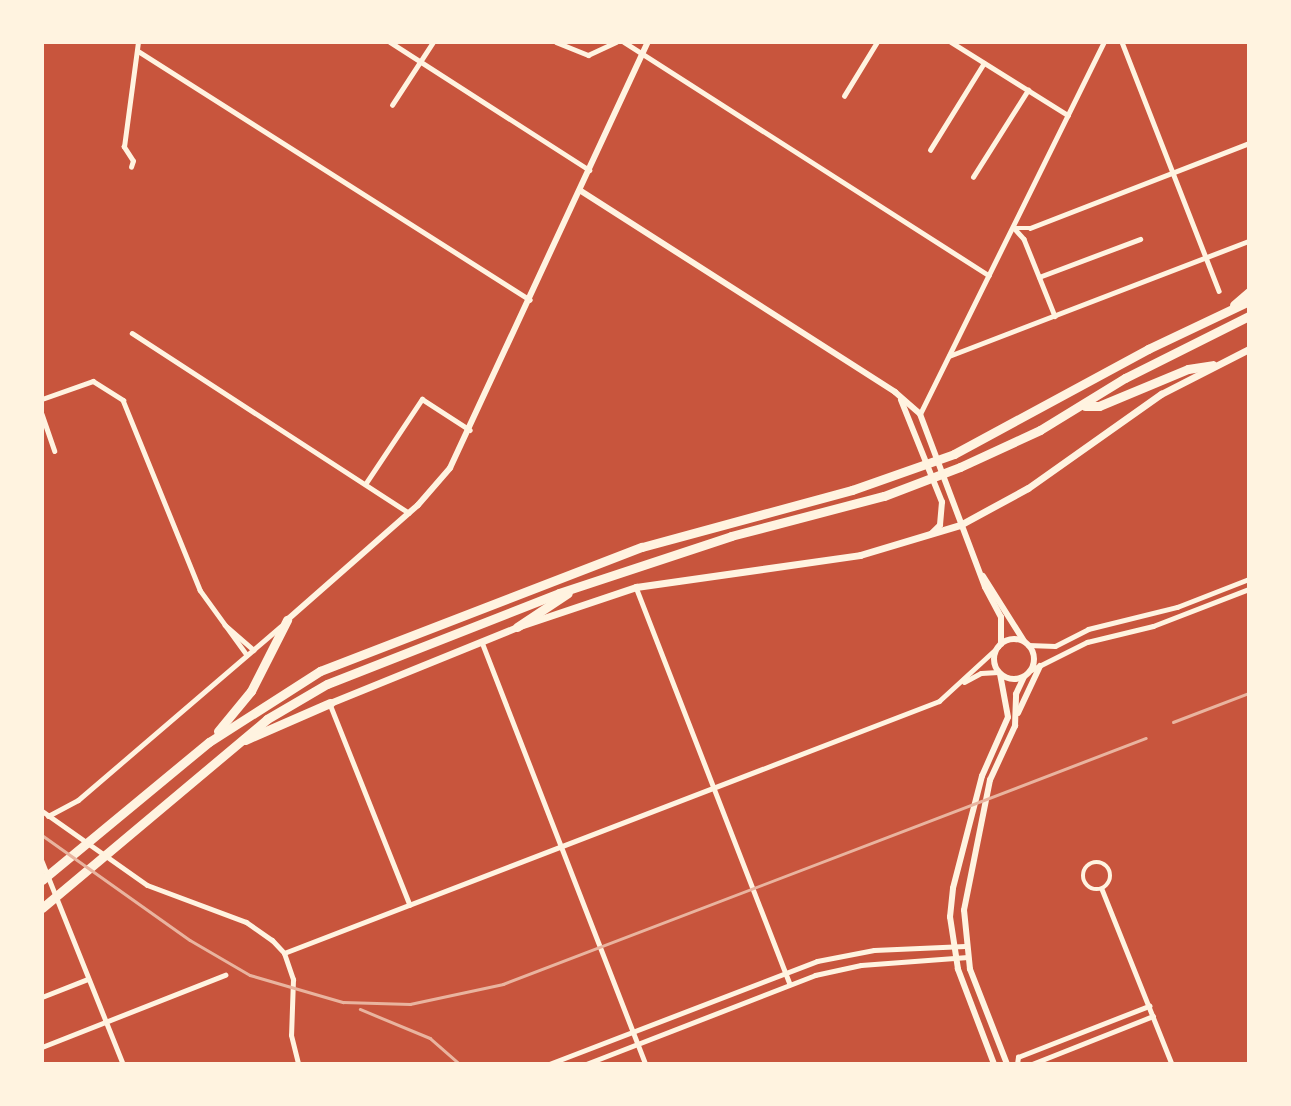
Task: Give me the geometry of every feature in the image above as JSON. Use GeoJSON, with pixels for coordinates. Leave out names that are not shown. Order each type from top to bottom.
{"type":"FeatureCollection","features":[{"type":"Feature","properties":{"kind":"highway"},"geometry":{"type":"LineString","coordinates":[[1228,311],[1249,292]]}},
{"type":"Feature","properties":{"kind":"highway"},"geometry":{"type":"LineString","coordinates":[[42,880],[209,742],[320,671],[510,595],[642,547],[911,471],[954,454],[1249,301]]}},
{"type":"Feature","properties":{"kind":"highway"},"geometry":{"type":"LineString","coordinates":[[44,908],[234,744],[293,703],[351,673],[576,588],[731,536],[915,485],[960,467],[1083,406],[1125,379],[1249,316]]}},
{"type":"Feature","properties":{"kind":"highway"},"geometry":{"type":"LineString","coordinates":[[1083,406],[1099,406],[1188,369],[1213,365]]}},
{"type":"Feature","properties":{"kind":"highway"},"geometry":{"type":"LineString","coordinates":[[517,627],[576,588]]}},
{"type":"Feature","properties":{"kind":"highway"},"geometry":{"type":"LineString","coordinates":[[209,742],[251,691],[288,620]]}},
{"type":"Feature","properties":{"kind":"highway"},"geometry":{"type":"LineString","coordinates":[[234,744],[330,703]]}},
{"type":"Feature","properties":{"kind":"main road"},"geometry":{"type":"LineString","coordinates":[[288,620],[438,485],[471,430],[648,42]]}},
{"type":"Feature","properties":{"kind":"main road"},"geometry":{"type":"LineString","coordinates":[[581,191],[895,392],[920,414],[960,525],[1001,617],[1000,645],[994,660],[1008,717],[982,776],[953,888],[953,948],[994,1064]]}},
{"type":"Feature","properties":{"kind":"main road"},"geometry":{"type":"LineString","coordinates":[[330,703],[517,627],[636,587],[860,555],[960,525],[1028,488],[1160,394],[1249,349]]}},
{"type":"Feature","properties":{"kind":"main road"},"geometry":{"type":"LineString","coordinates":[[895,392],[908,413],[942,502],[940,525],[931,534]]}},
{"type":"Feature","properties":{"kind":"main road"},"geometry":{"type":"LineString","coordinates":[[979,570],[1034,657],[1031,670],[1024,677],[1016,694],[1016,722]]}},
{"type":"Feature","properties":{"kind":"main road"},"geometry":{"type":"LineString","coordinates":[[1000,645],[1011,639],[1027,644]]}},
{"type":"Feature","properties":{"kind":"main road"},"geometry":{"type":"LineString","coordinates":[[1007,1064],[965,946],[966,890],[990,780],[1016,722],[1023,693],[1040,666]]}},
{"type":"Feature","properties":{"kind":"main road"},"geometry":{"type":"LineString","coordinates":[[999,673],[1014,680],[1024,677]]}},
{"type":"Feature","properties":{"kind":"street"},"geometry":{"type":"LineString","coordinates":[[131,167],[133,161],[124,147],[138,42]]}},
{"type":"Feature","properties":{"kind":"street"},"geometry":{"type":"LineString","coordinates":[[390,42],[590,170]]}},
{"type":"Feature","properties":{"kind":"street"},"geometry":{"type":"LineString","coordinates":[[392,105],[433,42]]}},
{"type":"Feature","properties":{"kind":"street"},"geometry":{"type":"LineString","coordinates":[[556,42],[588,55],[616,42]]}},
{"type":"Feature","properties":{"kind":"street"},"geometry":{"type":"LineString","coordinates":[[624,42],[989,275]]}},
{"type":"Feature","properties":{"kind":"street"},"geometry":{"type":"LineString","coordinates":[[844,96],[877,42]]}},
{"type":"Feature","properties":{"kind":"street"},"geometry":{"type":"LineString","coordinates":[[951,42],[1068,115]]}},
{"type":"Feature","properties":{"kind":"street"},"geometry":{"type":"LineString","coordinates":[[920,414],[1104,42]]}},
{"type":"Feature","properties":{"kind":"street"},"geometry":{"type":"LineString","coordinates":[[1122,42],[1219,291]]}},
{"type":"Feature","properties":{"kind":"street"},"geometry":{"type":"LineString","coordinates":[[138,51],[530,300]]}},
{"type":"Feature","properties":{"kind":"street"},"geometry":{"type":"LineString","coordinates":[[930,150],[984,62]]}},
{"type":"Feature","properties":{"kind":"street"},"geometry":{"type":"LineString","coordinates":[[973,177],[1028,90]]}},
{"type":"Feature","properties":{"kind":"street"},"geometry":{"type":"LineString","coordinates":[[1013,228],[1030,228],[1249,143]]}},
{"type":"Feature","properties":{"kind":"street"},"geometry":{"type":"LineString","coordinates":[[1013,228],[1024,239],[1055,316]]}},
{"type":"Feature","properties":{"kind":"street"},"geometry":{"type":"LineString","coordinates":[[1039,277],[1140,239]]}},
{"type":"Feature","properties":{"kind":"street"},"geometry":{"type":"LineString","coordinates":[[949,357],[1249,241]]}},
{"type":"Feature","properties":{"kind":"street"},"geometry":{"type":"LineString","coordinates":[[132,333],[409,513]]}},
{"type":"Feature","properties":{"kind":"street"},"geometry":{"type":"LineString","coordinates":[[42,399],[93,381],[121,398],[200,590],[221,623],[247,655]]}},
{"type":"Feature","properties":{"kind":"street"},"geometry":{"type":"LineString","coordinates":[[366,483],[422,399],[471,430]]}},
{"type":"Feature","properties":{"kind":"street"},"geometry":{"type":"LineString","coordinates":[[42,414],[55,451]]}},
{"type":"Feature","properties":{"kind":"street"},"geometry":{"type":"LineString","coordinates":[[1027,644],[1055,646],[1088,629],[1177,607],[1249,579]]}},
{"type":"Feature","properties":{"kind":"street"},"geometry":{"type":"LineString","coordinates":[[636,587],[790,985]]}},
{"type":"Feature","properties":{"kind":"street"},"geometry":{"type":"LineString","coordinates":[[1031,670],[1087,642],[1153,626],[1249,589]]}},
{"type":"Feature","properties":{"kind":"street"},"geometry":{"type":"LineString","coordinates":[[48,816],[78,800],[288,620]]}},
{"type":"Feature","properties":{"kind":"street"},"geometry":{"type":"LineString","coordinates":[[221,623],[254,650]]}},
{"type":"Feature","properties":{"kind":"street"},"geometry":{"type":"LineString","coordinates":[[482,642],[646,1064]]}},
{"type":"Feature","properties":{"kind":"street"},"geometry":{"type":"LineString","coordinates":[[284,953],[939,701],[962,683],[1000,645]]}},
{"type":"Feature","properties":{"kind":"street"},"geometry":{"type":"LineString","coordinates":[[962,683],[981,673],[999,673]]}},
{"type":"Feature","properties":{"kind":"street"},"geometry":{"type":"LineString","coordinates":[[330,703],[410,905]]}},
{"type":"Feature","properties":{"kind":"street"},"geometry":{"type":"LineString","coordinates":[[42,811],[147,885],[247,922],[284,953],[293,979],[291,1035],[298,1064]]}},
{"type":"Feature","properties":{"kind":"street"},"geometry":{"type":"LineString","coordinates":[[42,860],[123,1064]]}},
{"type":"Feature","properties":{"kind":"street"},"geometry":{"type":"LineString","coordinates":[[1100,862],[1110,870],[1111,879],[1102,889],[1090,888],[1084,882],[1084,869],[1091,863],[1100,862]]}},
{"type":"Feature","properties":{"kind":"street"},"geometry":{"type":"LineString","coordinates":[[1102,889],[1172,1064]]}},
{"type":"Feature","properties":{"kind":"street"},"geometry":{"type":"LineString","coordinates":[[549,1064],[785,973],[855,953],[965,946]]}},
{"type":"Feature","properties":{"kind":"street"},"geometry":{"type":"LineString","coordinates":[[586,1064],[790,985],[861,965],[968,957]]}},
{"type":"Feature","properties":{"kind":"street"},"geometry":{"type":"LineString","coordinates":[[42,1047],[225,975]]}},
{"type":"Feature","properties":{"kind":"street"},"geometry":{"type":"LineString","coordinates":[[42,997],[88,979]]}},
{"type":"Feature","properties":{"kind":"street"},"geometry":{"type":"LineString","coordinates":[[1017,1064],[1018,1057],[1151,1011]]}},
{"type":"Feature","properties":{"kind":"street"},"geometry":{"type":"LineString","coordinates":[[1032,1064],[1151,1011]]}},
{"type":"Feature","properties":{"kind":"railway"},"geometry":{"type":"LineString","coordinates":[[1173,722],[1249,693]]}},
{"type":"Feature","properties":{"kind":"railway"},"geometry":{"type":"LineString","coordinates":[[42,835],[190,940],[250,975],[343,1002],[410,1004],[503,984],[1146,738]]}},
{"type":"Feature","properties":{"kind":"railway"},"geometry":{"type":"LineString","coordinates":[[360,1009],[430,1038],[460,1064]]}}]}
